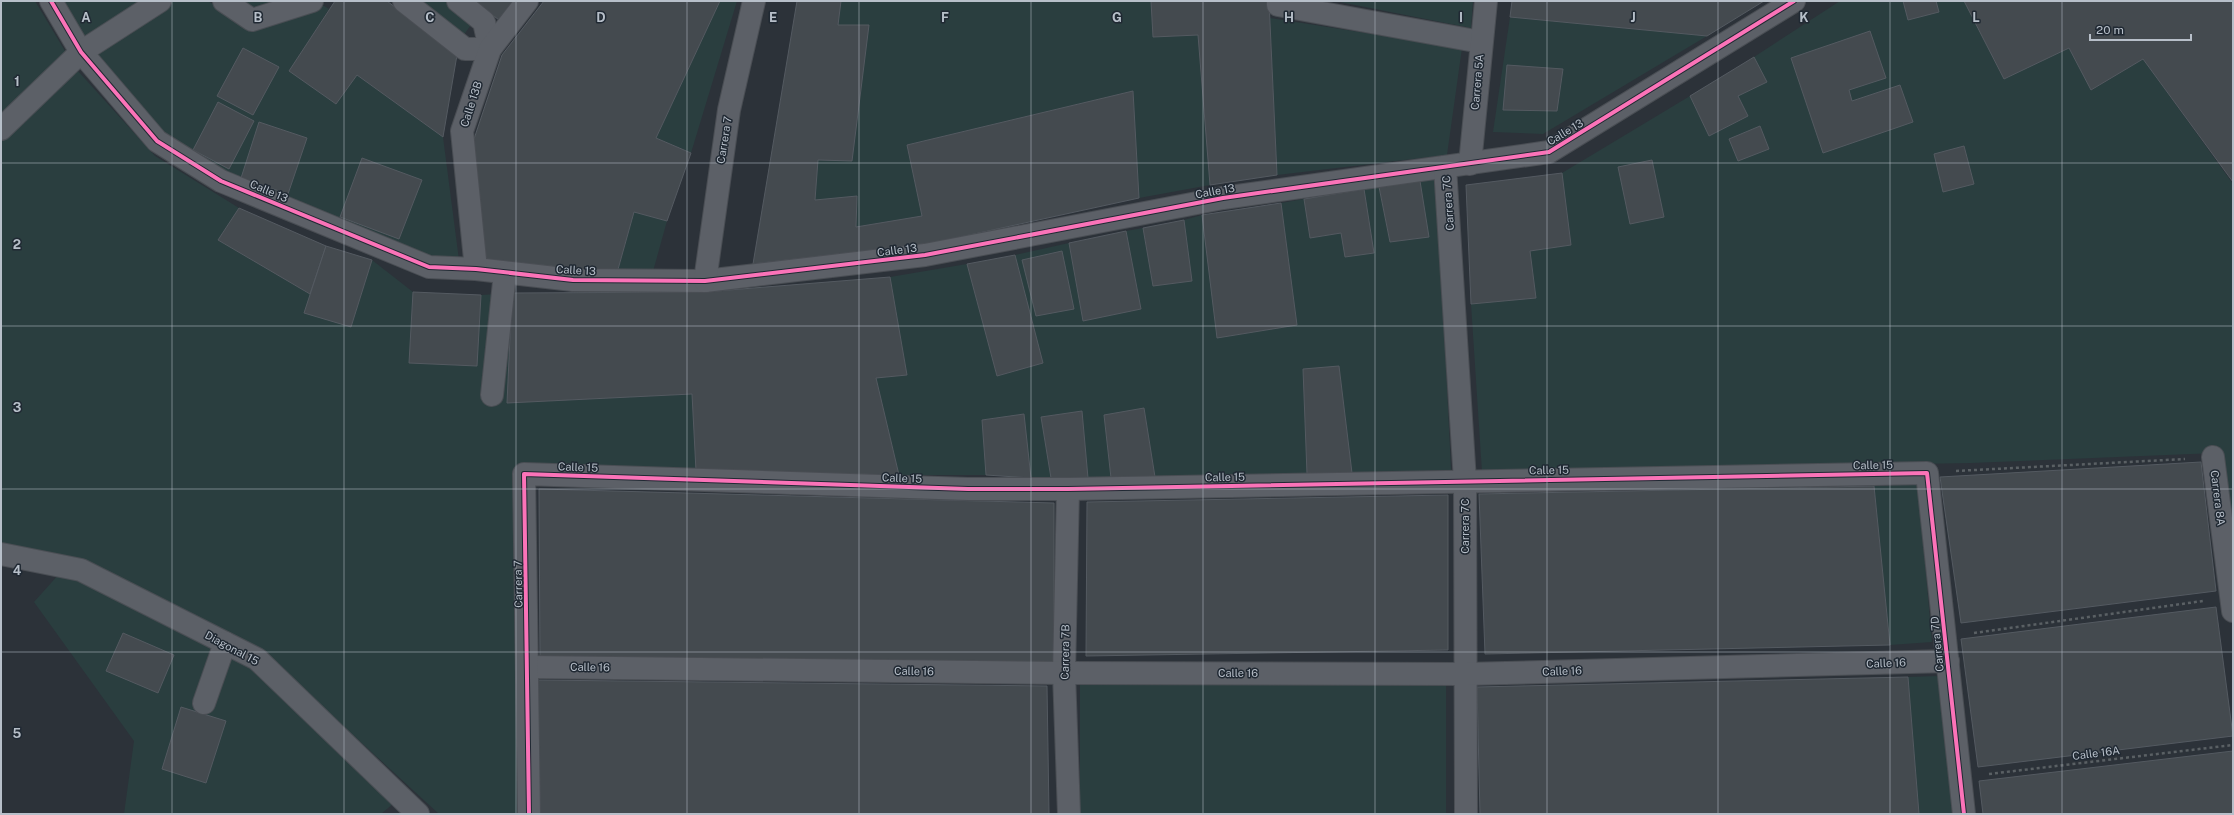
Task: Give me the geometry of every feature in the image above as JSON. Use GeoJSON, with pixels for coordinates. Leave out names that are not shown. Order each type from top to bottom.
{"type":"FeatureCollection","features":[{"type":"Feature","properties":{"kind":"street","name":"Calle 13"},"geometry":{"type":"LineString","coordinates":[[51,1],[81,52],[157,141],[221,181],[429,267],[505,272],[573,280],[705,281],[924,255],[1223,198],[1549,152],[1794,1]]}},
{"type":"Feature","properties":{"kind":"street"},"geometry":{"type":"LineString","coordinates":[[1,128],[81,52],[160,1]]}},
{"type":"Feature","properties":{"kind":"street"},"geometry":{"type":"LineString","coordinates":[[224,1],[252,20],[312,1]]}},
{"type":"Feature","properties":{"kind":"street"},"geometry":{"type":"LineString","coordinates":[[404,1],[465,49],[490,48],[484,22],[458,1]]}},
{"type":"Feature","properties":{"kind":"street","name":"Calle 13B"},"geometry":{"type":"LineString","coordinates":[[476,270],[462,131],[490,48],[527,1]]}},
{"type":"Feature","properties":{"kind":"street","name":"Carrera 7"},"geometry":{"type":"LineString","coordinates":[[705,281],[729,110],[754,1]]}},
{"type":"Feature","properties":{"kind":"street"},"geometry":{"type":"LineString","coordinates":[[1278,1],[1278,5],[1481,42]]}},
{"type":"Feature","properties":{"kind":"street","name":"Carrera 5A"},"geometry":{"type":"LineString","coordinates":[[1470,164],[1486,1]]}},
{"type":"Feature","properties":{"kind":"street","name":"Carrera 7C"},"geometry":{"type":"LineString","coordinates":[[1445,167],[1465,481],[1466,814]]}},
{"type":"Feature","properties":{"kind":"street"},"geometry":{"type":"LineString","coordinates":[[492,395],[505,272]]}},
{"type":"Feature","properties":{"kind":"street","name":"Carrera 8A"},"geometry":{"type":"LineString","coordinates":[[2213,457],[2232,604]]}},
{"type":"Feature","properties":{"kind":"street","name":"Calle 15"},"geometry":{"type":"LineString","coordinates":[[524,474],[968,489],[1068,489],[1926,473]]}},
{"type":"Feature","properties":{"kind":"street","name":"Carrera 7D"},"geometry":{"type":"LineString","coordinates":[[1926,473],[1946,636],[1964,814]]}},
{"type":"Feature","properties":{"kind":"street","name":"Carrera 7"},"geometry":{"type":"LineString","coordinates":[[524,474],[529,814]]}},
{"type":"Feature","properties":{"kind":"street","name":"Carrera 7B"},"geometry":{"type":"LineString","coordinates":[[1068,489],[1064,673],[1069,814]]}},
{"type":"Feature","properties":{"kind":"street","name":"Diagonal 15"},"geometry":{"type":"LineString","coordinates":[[1,554],[80,570],[257,659],[418,814]]}},
{"type":"Feature","properties":{"kind":"street"},"geometry":{"type":"LineString","coordinates":[[204,703],[225,643]]}},
{"type":"Feature","properties":{"kind":"street","name":"Calle 16"},"geometry":{"type":"LineString","coordinates":[[528,667],[1064,673],[1466,674],[1948,661]]}},
{"type":"Feature","properties":{"kind":"path"},"geometry":{"type":"LineString","coordinates":[[1926,473],[2213,457]]}},
{"type":"Feature","properties":{"kind":"path"},"geometry":{"type":"LineString","coordinates":[[1946,636],[2232,604]]}},
{"type":"Feature","properties":{"kind":"green space"},"geometry":{"type":"Polygon","coordinates":[[[1,1],[35,1],[68,56],[1,117],[1,1]]]}},
{"type":"Feature","properties":{"kind":"green space"},"geometry":{"type":"Polygon","coordinates":[[[63,1],[144,1],[84,39],[63,1]]]}},
{"type":"Feature","properties":{"kind":"green space"},"geometry":{"type":"Polygon","coordinates":[[[173,1],[208,1],[252,30],[321,4],[329,9],[290,71],[336,104],[357,75],[443,137],[459,260],[432,260],[229,179],[165,134],[98,54],[173,1]]]}},
{"type":"Feature","properties":{"kind":"green space"},"geometry":{"type":"Polygon","coordinates":[[[239,1],[287,1],[252,10],[239,1]]]}},
{"type":"Feature","properties":{"kind":"green space"},"geometry":{"type":"Polygon","coordinates":[[[417,1],[447,1],[473,22],[463,36],[417,1]]]}},
{"type":"Feature","properties":{"kind":"green space"},"geometry":{"type":"Polygon","coordinates":[[[720,1],[737,1],[691,153],[656,138],[720,1]]]}},
{"type":"Feature","properties":{"kind":"green space"},"geometry":{"type":"Polygon","coordinates":[[[841,1],[1151,1],[1153,37],[1198,35],[1210,185],[1139,198],[1133,91],[907,145],[922,216],[856,227],[857,196],[815,200],[818,160],[852,161],[869,25],[838,25],[841,1]]]}},
{"type":"Feature","properties":{"kind":"green space"},"geometry":{"type":"Polygon","coordinates":[[[1335,1],[1473,1],[1471,28],[1335,1]]]}},
{"type":"Feature","properties":{"kind":"green space"},"geometry":{"type":"Polygon","coordinates":[[[1840,1],[1964,1],[2004,79],[2069,48],[2092,90],[2143,59],[2233,184],[2233,528],[2216,453],[1971,463],[1482,472],[1471,304],[1535,298],[1530,251],[1571,245],[1562,173],[1690,96],[1709,136],[1748,116],[1738,96],[1754,57],[1840,1]]]}},
{"type":"Feature","properties":{"kind":"green space"},"geometry":{"type":"Polygon","coordinates":[[[1510,17],[1707,36],[1543,134],[1493,132],[1510,17]]]}},
{"type":"Feature","properties":{"kind":"green space"},"geometry":{"type":"Polygon","coordinates":[[[1270,18],[1462,48],[1447,155],[1277,175],[1270,18]]]}},
{"type":"Feature","properties":{"kind":"green space"},"geometry":{"type":"Polygon","coordinates":[[[77,70],[155,156],[239,208],[218,240],[310,294],[351,327],[372,260],[413,292],[409,363],[477,366],[481,295],[512,293],[507,403],[692,394],[696,471],[517,467],[522,814],[439,814],[266,655],[1,546],[1,142],[77,70]]]}},
{"type":"Feature","properties":{"kind":"green space"},"geometry":{"type":"Polygon","coordinates":[[[1437,178],[1451,470],[1352,473],[1339,366],[1303,369],[1307,474],[1155,477],[1144,408],[1111,478],[1088,478],[1082,411],[1041,417],[1051,478],[1031,478],[1024,414],[982,420],[986,475],[899,475],[876,378],[907,375],[890,277],[967,264],[997,376],[1043,363],[1015,255],[1069,243],[1083,321],[1141,309],[1126,231],[1143,228],[1153,286],[1192,281],[1184,220],[1202,215],[1222,337],[1297,325],[1281,203],[1304,199],[1310,238],[1341,233],[1346,257],[1374,252],[1364,189],[1379,187],[1390,242],[1428,237],[1420,181],[1437,178]]]}},
{"type":"Feature","properties":{"kind":"green space"},"geometry":{"type":"Polygon","coordinates":[[[634,212],[667,221],[652,275],[617,273],[634,212]]]}},
{"type":"Feature","properties":{"kind":"green space"},"geometry":{"type":"Polygon","coordinates":[[[1918,484],[1932,642],[1890,645],[1874,486],[1918,484]]]}},
{"type":"Feature","properties":{"kind":"green space"},"geometry":{"type":"Polygon","coordinates":[[[60,573],[194,636],[258,670],[394,803],[381,814],[124,814],[134,741],[34,602],[60,573]]]}},
{"type":"Feature","properties":{"kind":"green space"},"geometry":{"type":"Polygon","coordinates":[[[1938,676],[1954,814],[1919,814],[1908,677],[1938,676]]]}},
{"type":"Feature","properties":{"kind":"green space"},"geometry":{"type":"Polygon","coordinates":[[[1446,684],[1446,814],[1080,814],[1080,685],[1446,684]]]}},
{"type":"Feature","properties":{"kind":"building"},"geometry":{"type":"Polygon","coordinates":[[[335,1],[387,1],[457,55],[443,137],[357,75],[336,104],[289,71],[335,1]]]}},
{"type":"Feature","properties":{"kind":"building"},"geometry":{"type":"Polygon","coordinates":[[[474,1],[519,1],[503,23],[474,1]]]}},
{"type":"Feature","properties":{"kind":"building"},"geometry":{"type":"Polygon","coordinates":[[[544,1],[720,1],[656,138],[691,153],[667,221],[634,212],[617,273],[483,259],[471,148],[502,55],[544,1]]]}},
{"type":"Feature","properties":{"kind":"building"},"geometry":{"type":"Polygon","coordinates":[[[797,1],[841,1],[838,25],[869,25],[852,161],[818,160],[815,200],[857,196],[856,227],[922,216],[907,145],[1133,91],[1139,198],[933,243],[753,264],[797,1]]]}},
{"type":"Feature","properties":{"kind":"building"},"geometry":{"type":"Polygon","coordinates":[[[1151,1],[1269,1],[1277,175],[1210,185],[1198,35],[1153,37],[1151,1]]]}},
{"type":"Feature","properties":{"kind":"building"},"geometry":{"type":"Polygon","coordinates":[[[1512,1],[1764,1],[1707,36],[1510,17],[1512,1]]]}},
{"type":"Feature","properties":{"kind":"building"},"geometry":{"type":"Polygon","coordinates":[[[1903,1],[1936,1],[1939,12],[1908,20],[1903,1]]]}},
{"type":"Feature","properties":{"kind":"building"},"geometry":{"type":"Polygon","coordinates":[[[1964,1],[2233,1],[2233,182],[2143,59],[2091,90],[2069,48],[2004,79],[1964,1]]]}},
{"type":"Feature","properties":{"kind":"building"},"geometry":{"type":"Polygon","coordinates":[[[1870,31],[1886,78],[1849,90],[1852,101],[1900,85],[1913,122],[1823,153],[1791,58],[1870,31]]]}},
{"type":"Feature","properties":{"kind":"building"},"geometry":{"type":"Polygon","coordinates":[[[243,48],[279,67],[253,115],[217,96],[243,48]]]}},
{"type":"Feature","properties":{"kind":"building"},"geometry":{"type":"Polygon","coordinates":[[[1754,57],[1767,82],[1738,96],[1748,116],[1709,136],[1690,96],[1754,57]]]}},
{"type":"Feature","properties":{"kind":"building"},"geometry":{"type":"Polygon","coordinates":[[[1507,65],[1563,69],[1557,111],[1503,110],[1507,65]]]}},
{"type":"Feature","properties":{"kind":"building"},"geometry":{"type":"Polygon","coordinates":[[[218,102],[254,121],[229,169],[193,150],[218,102]]]}},
{"type":"Feature","properties":{"kind":"building"},"geometry":{"type":"Polygon","coordinates":[[[259,122],[307,138],[288,194],[241,178],[259,122]]]}},
{"type":"Feature","properties":{"kind":"building"},"geometry":{"type":"Polygon","coordinates":[[[1760,126],[1769,149],[1738,161],[1729,139],[1760,126]]]}},
{"type":"Feature","properties":{"kind":"building"},"geometry":{"type":"Polygon","coordinates":[[[1964,146],[1974,184],[1943,192],[1934,154],[1964,146]]]}},
{"type":"Feature","properties":{"kind":"building"},"geometry":{"type":"Polygon","coordinates":[[[362,158],[422,180],[399,239],[340,217],[362,158]]]}},
{"type":"Feature","properties":{"kind":"building"},"geometry":{"type":"Polygon","coordinates":[[[1652,160],[1664,217],[1630,224],[1618,167],[1652,160]]]}},
{"type":"Feature","properties":{"kind":"building"},"geometry":{"type":"Polygon","coordinates":[[[1562,173],[1571,245],[1530,251],[1536,298],[1471,304],[1466,185],[1562,173]]]}},
{"type":"Feature","properties":{"kind":"building"},"geometry":{"type":"Polygon","coordinates":[[[1420,181],[1429,237],[1390,242],[1379,187],[1420,181]]]}},
{"type":"Feature","properties":{"kind":"building"},"geometry":{"type":"Polygon","coordinates":[[[1364,189],[1374,253],[1345,257],[1341,233],[1310,238],[1304,199],[1364,189]]]}},
{"type":"Feature","properties":{"kind":"building"},"geometry":{"type":"Polygon","coordinates":[[[1281,203],[1297,325],[1217,338],[1202,215],[1281,203]]]}},
{"type":"Feature","properties":{"kind":"building"},"geometry":{"type":"Polygon","coordinates":[[[239,208],[326,246],[310,294],[218,240],[239,208]]]}},
{"type":"Feature","properties":{"kind":"building"},"geometry":{"type":"Polygon","coordinates":[[[1184,220],[1192,281],[1153,286],[1143,228],[1184,220]]]}},
{"type":"Feature","properties":{"kind":"building"},"geometry":{"type":"Polygon","coordinates":[[[1126,231],[1141,309],[1083,321],[1069,243],[1126,231]]]}},
{"type":"Feature","properties":{"kind":"building"},"geometry":{"type":"Polygon","coordinates":[[[326,246],[372,260],[351,327],[304,313],[326,246]]]}},
{"type":"Feature","properties":{"kind":"building"},"geometry":{"type":"Polygon","coordinates":[[[1062,251],[1074,309],[1036,316],[1022,260],[1062,251]]]}},
{"type":"Feature","properties":{"kind":"building"},"geometry":{"type":"Polygon","coordinates":[[[1015,255],[1043,363],[997,376],[967,264],[1015,255]]]}},
{"type":"Feature","properties":{"kind":"building"},"geometry":{"type":"Polygon","coordinates":[[[890,277],[907,375],[876,378],[899,475],[696,471],[692,394],[507,403],[512,293],[704,292],[890,277]]]}},
{"type":"Feature","properties":{"kind":"building"},"geometry":{"type":"Polygon","coordinates":[[[413,292],[481,295],[477,366],[409,363],[413,292]]]}},
{"type":"Feature","properties":{"kind":"building"},"geometry":{"type":"Polygon","coordinates":[[[1339,366],[1352,473],[1307,474],[1303,369],[1339,366]]]}},
{"type":"Feature","properties":{"kind":"building"},"geometry":{"type":"Polygon","coordinates":[[[1144,408],[1155,477],[1111,478],[1104,415],[1144,408]]]}},
{"type":"Feature","properties":{"kind":"building"},"geometry":{"type":"Polygon","coordinates":[[[1082,411],[1088,478],[1051,478],[1041,417],[1082,411]]]}},
{"type":"Feature","properties":{"kind":"building"},"geometry":{"type":"Polygon","coordinates":[[[1024,414],[1031,478],[986,475],[982,420],[1024,414]]]}},
{"type":"Feature","properties":{"kind":"building"},"geometry":{"type":"Polygon","coordinates":[[[2201,462],[2216,591],[1961,623],[1940,477],[2201,462]]]}},
{"type":"Feature","properties":{"kind":"building"},"geometry":{"type":"Polygon","coordinates":[[[1874,486],[1890,645],[1485,654],[1479,494],[1874,486]]]}},
{"type":"Feature","properties":{"kind":"building"},"geometry":{"type":"Polygon","coordinates":[[[539,489],[1054,503],[1054,662],[540,659],[539,489]]]}},
{"type":"Feature","properties":{"kind":"building"},"geometry":{"type":"Polygon","coordinates":[[[1448,495],[1448,650],[1086,656],[1087,502],[1448,495]]]}},
{"type":"Feature","properties":{"kind":"building"},"geometry":{"type":"Polygon","coordinates":[[[2216,607],[2233,736],[1978,767],[1961,639],[2216,607]]]}},
{"type":"Feature","properties":{"kind":"building"},"geometry":{"type":"Polygon","coordinates":[[[123,633],[174,655],[158,693],[106,671],[123,633]]]}},
{"type":"Feature","properties":{"kind":"building"},"geometry":{"type":"Polygon","coordinates":[[[1908,677],[1919,814],[1480,814],[1477,687],[1908,677]]]}},
{"type":"Feature","properties":{"kind":"building"},"geometry":{"type":"Polygon","coordinates":[[[538,680],[1047,686],[1049,814],[540,814],[538,680]]]}},
{"type":"Feature","properties":{"kind":"building"},"geometry":{"type":"Polygon","coordinates":[[[181,707],[226,721],[206,783],[162,769],[181,707]]]}},
{"type":"Feature","properties":{"kind":"building"},"geometry":{"type":"Polygon","coordinates":[[[2233,751],[2233,814],[1983,814],[1979,781],[2233,751]]]}},
{"type":"Feature","properties":{"kind":"cycle path"},"geometry":{"type":"LineString","coordinates":[[51,1],[81,52],[157,141],[221,181],[429,267],[476,269],[573,280],[705,281],[925,255],[1223,198],[1549,152],[1794,1]]}},
{"type":"Feature","properties":{"kind":"cycle path"},"geometry":{"type":"LineString","coordinates":[[529,814],[524,474],[968,489],[1068,489],[1927,473],[1964,814]]}}]}
